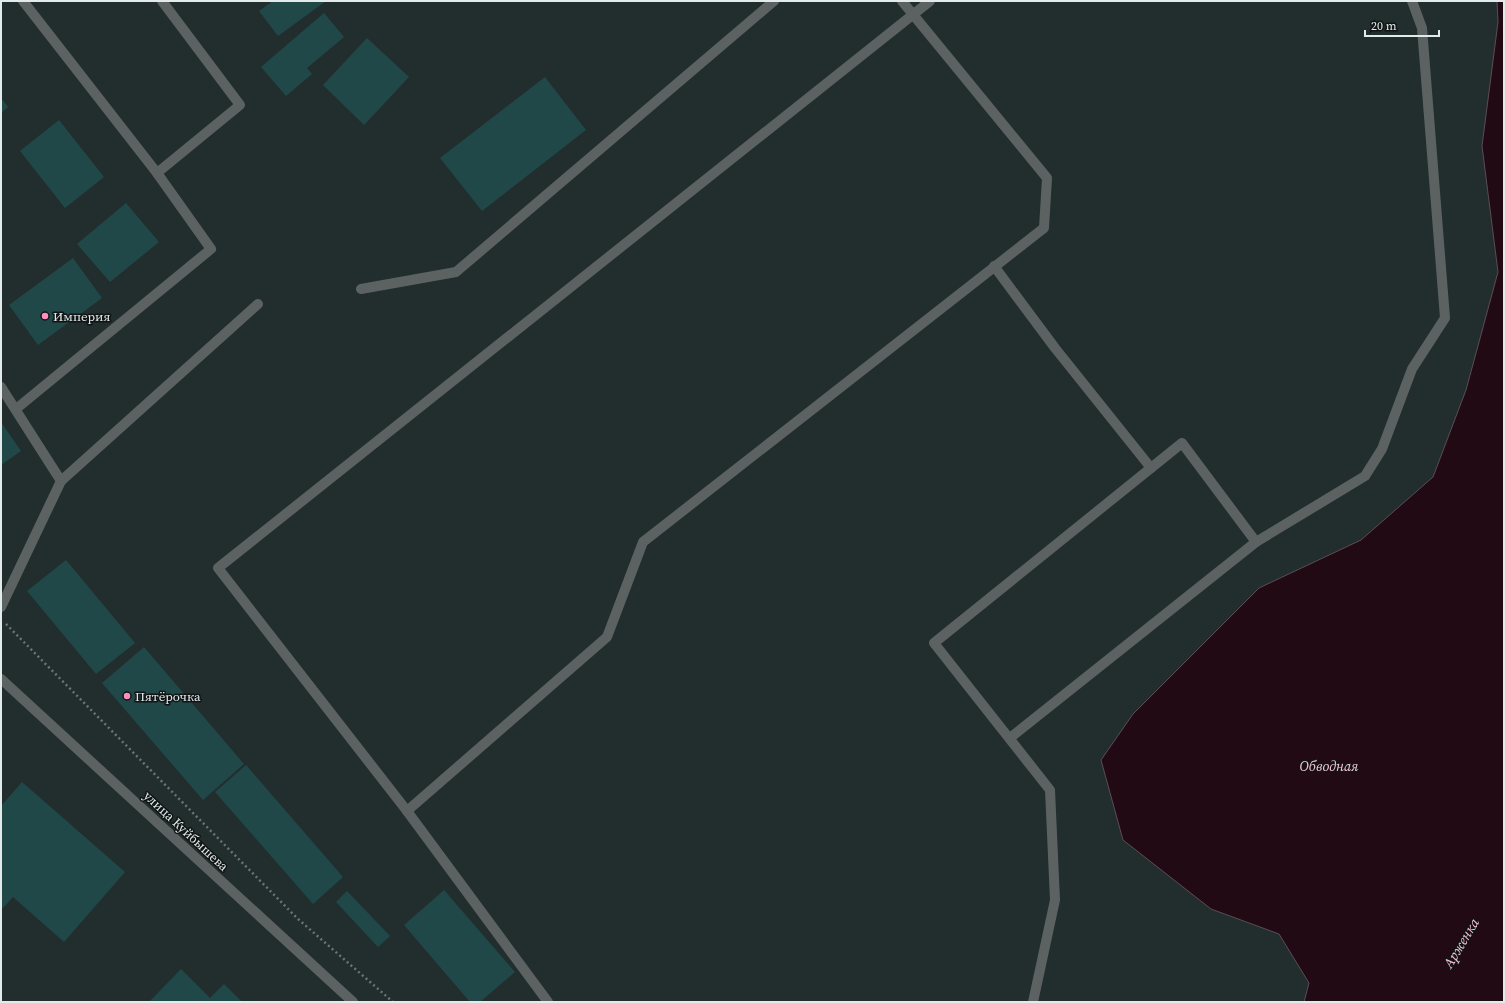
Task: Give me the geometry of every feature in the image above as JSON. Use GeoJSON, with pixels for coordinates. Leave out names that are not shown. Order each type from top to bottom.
{"type":"FeatureCollection","features":[{"type":"Feature","properties":{"kind":"street"},"geometry":{"type":"LineString","coordinates":[[16,409],[211,249],[157,173],[23,1]]}},
{"type":"Feature","properties":{"kind":"street"},"geometry":{"type":"LineString","coordinates":[[157,173],[240,105],[162,1]]}},
{"type":"Feature","properties":{"kind":"street"},"geometry":{"type":"LineString","coordinates":[[361,289],[456,272],[774,1]]}},
{"type":"Feature","properties":{"kind":"street"},"geometry":{"type":"LineString","coordinates":[[407,811],[607,637],[643,542],[1044,228],[1047,178],[902,1]]}},
{"type":"Feature","properties":{"kind":"street"},"geometry":{"type":"LineString","coordinates":[[548,1002],[407,811],[218,568],[930,1]]}},
{"type":"Feature","properties":{"kind":"street"},"geometry":{"type":"LineString","coordinates":[[1010,738],[1256,542],[1365,476],[1382,449],[1412,369],[1445,318],[1422,28],[1412,1]]}},
{"type":"Feature","properties":{"kind":"street"},"geometry":{"type":"LineString","coordinates":[[994,266],[1055,348],[1151,468]]}},
{"type":"Feature","properties":{"kind":"street"},"geometry":{"type":"LineString","coordinates":[[1,607],[61,481],[258,304]]}},
{"type":"Feature","properties":{"kind":"street"},"geometry":{"type":"LineString","coordinates":[[1,387],[61,481]]}},
{"type":"Feature","properties":{"kind":"street"},"geometry":{"type":"LineString","coordinates":[[1033,1002],[1055,900],[1050,790],[934,643],[1182,443],[1256,542]]}},
{"type":"Feature","properties":{"kind":"street","name":"улица Куйбышева"},"geometry":{"type":"LineString","coordinates":[[1,678],[353,1002]]}},
{"type":"Feature","properties":{"kind":"path"},"geometry":{"type":"LineString","coordinates":[[1,618],[298,919],[393,1002]]}},
{"type":"Feature","properties":{"kind":"water","name":"Обводная"},"geometry":{"type":"Polygon","coordinates":[[[1497,1],[1504,1],[1504,1002],[1304,1002],[1309,983],[1279,934],[1211,909],[1123,840],[1101,760],[1133,714],[1259,588],[1361,540],[1433,477],[1466,390],[1498,272],[1482,146],[1498,22],[1497,1]]]}},
{"type":"Feature","properties":{"kind":"building"},"geometry":{"type":"Polygon","coordinates":[[[273,1],[326,1],[278,36],[259,11],[273,1]]]}},
{"type":"Feature","properties":{"kind":"building"},"geometry":{"type":"Polygon","coordinates":[[[324,13],[344,37],[307,68],[312,74],[286,96],[261,67],[324,13]]]}},
{"type":"Feature","properties":{"kind":"building"},"geometry":{"type":"Polygon","coordinates":[[[367,38],[409,77],[364,125],[323,85],[367,38]]]}},
{"type":"Feature","properties":{"kind":"building"},"geometry":{"type":"Polygon","coordinates":[[[545,77],[586,130],[482,211],[440,158],[545,77]]]}},
{"type":"Feature","properties":{"kind":"building"},"geometry":{"type":"Polygon","coordinates":[[[1,98],[8,107],[1,113],[1,98]]]}},
{"type":"Feature","properties":{"kind":"building"},"geometry":{"type":"Polygon","coordinates":[[[59,120],[104,177],[65,208],[20,151],[59,120]]]}},
{"type":"Feature","properties":{"kind":"building"},"geometry":{"type":"Polygon","coordinates":[[[126,203],[159,242],[110,282],[77,244],[126,203]]]}},
{"type":"Feature","properties":{"kind":"building"},"geometry":{"type":"Polygon","coordinates":[[[73,258],[102,298],[38,345],[9,305],[73,258]]]}},
{"type":"Feature","properties":{"kind":"building"},"geometry":{"type":"Polygon","coordinates":[[[1,422],[21,451],[1,465],[1,422]]]}},
{"type":"Feature","properties":{"kind":"building"},"geometry":{"type":"Polygon","coordinates":[[[66,560],[135,643],[96,674],[27,591],[66,560]]]}},
{"type":"Feature","properties":{"kind":"building"},"geometry":{"type":"Polygon","coordinates":[[[144,647],[244,764],[203,800],[102,683],[144,647]]]}},
{"type":"Feature","properties":{"kind":"building"},"geometry":{"type":"Polygon","coordinates":[[[246,765],[343,877],[313,904],[215,792],[246,765]]]}},
{"type":"Feature","properties":{"kind":"building"},"geometry":{"type":"Polygon","coordinates":[[[22,782],[125,872],[64,942],[13,897],[3,908],[1,906],[1,806],[22,782]]]}},
{"type":"Feature","properties":{"kind":"building"},"geometry":{"type":"Polygon","coordinates":[[[444,890],[515,972],[480,1002],[470,1002],[404,925],[444,890]]]}},
{"type":"Feature","properties":{"kind":"building"},"geometry":{"type":"Polygon","coordinates":[[[347,891],[390,936],[378,947],[336,902],[347,891]]]}},
{"type":"Feature","properties":{"kind":"building"},"geometry":{"type":"Polygon","coordinates":[[[181,969],[210,998],[224,984],[242,1002],[149,1002],[181,969]]]}},
{"type":"Feature","properties":{"kind":"place","name":"Империя"},"geometry":{"type":"Point","coordinates":[45,316]}},
{"type":"Feature","properties":{"kind":"place","name":"Пятёрочка"},"geometry":{"type":"Point","coordinates":[127,696]}},
{"type":"Feature","properties":{"kind":"water label","name":"Арженка"},"geometry":{"type":"Point","coordinates":[1461,943]}}]}
